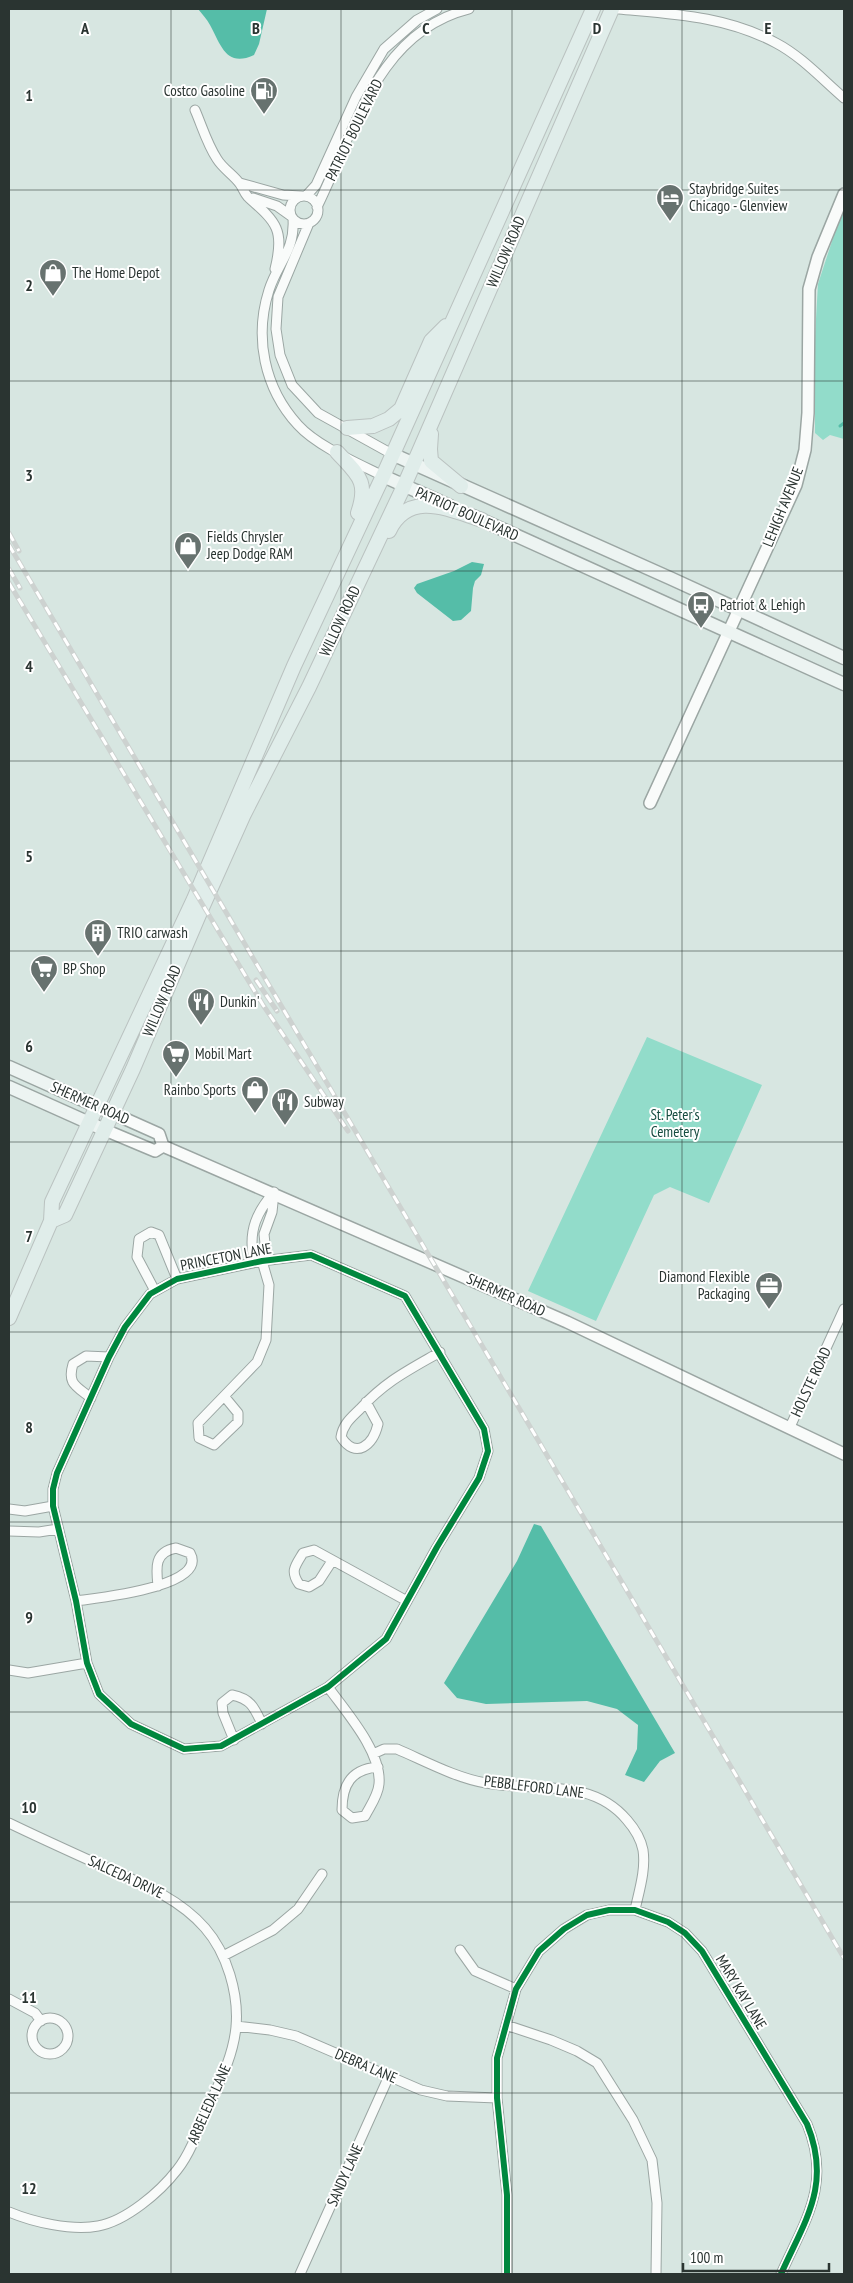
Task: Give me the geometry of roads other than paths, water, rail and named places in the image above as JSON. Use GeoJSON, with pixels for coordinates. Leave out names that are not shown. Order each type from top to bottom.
{"type":"FeatureCollection","features":[{"type":"Feature","properties":{"kind":"main road","name":"WILLOW ROAD"},"geometry":{"type":"LineString","coordinates":[[9,1318],[51,1221],[52,1202],[194,899],[294,666],[383,476],[592,9]]}},
{"type":"Feature","properties":{"kind":"main road","name":"WILLOW ROAD"},"geometry":{"type":"LineString","coordinates":[[51,1221],[65,1215],[105,1130],[228,850],[309,687],[404,486],[612,9]]}},
{"type":"Feature","properties":{"kind":"main road"},"geometry":{"type":"LineString","coordinates":[[347,428],[373,426],[389,419],[401,408],[431,341],[452,321]]}},
{"type":"Feature","properties":{"kind":"main road"},"geometry":{"type":"LineString","coordinates":[[437,411],[430,438],[432,462],[461,486]]}},
{"type":"Feature","properties":{"kind":"main road"},"geometry":{"type":"LineString","coordinates":[[294,666],[301,642],[350,537],[362,501],[363,488],[360,477],[337,452]]}},
{"type":"Feature","properties":{"kind":"main road","name":"PATRIOT BOULEVARD"},"geometry":{"type":"LineString","coordinates":[[392,454],[844,658]]}},
{"type":"Feature","properties":{"kind":"main road","name":"PATRIOT BOULEVARD"},"geometry":{"type":"LineString","coordinates":[[383,476],[844,684]]}},
{"type":"Feature","properties":{"kind":"main road"},"geometry":{"type":"LineString","coordinates":[[309,687],[343,632],[392,526],[406,511],[414,506],[433,505],[482,520]]}},
{"type":"Feature","properties":{"kind":"main road","name":"SHERMER ROAD"},"geometry":{"type":"LineString","coordinates":[[9,1067],[112,1113]]}},
{"type":"Feature","properties":{"kind":"main road","name":"SHERMER ROAD"},"geometry":{"type":"LineString","coordinates":[[9,1087],[105,1130]]}},
{"type":"Feature","properties":{"kind":"street","name":"PATRIOT BOULEVARD"},"geometry":{"type":"LineString","coordinates":[[383,476],[337,452],[298,426],[280,399],[268,375],[262,348],[262,328],[265,304],[272,281],[294,236],[292,203],[304,196],[316,185],[356,97],[384,49],[416,20],[438,9]]}},
{"type":"Feature","properties":{"kind":"street","name":"PATRIOT BOULEVARD"},"geometry":{"type":"LineString","coordinates":[[392,454],[318,413],[292,385],[280,355],[276,330],[278,297],[309,224],[315,218],[317,207],[360,113],[384,68],[422,30],[442,18],[469,9]]}},
{"type":"Feature","properties":{"kind":"street"},"geometry":{"type":"LineString","coordinates":[[619,9],[646,10],[704,18],[729,24],[776,43],[844,98]]}},
{"type":"Feature","properties":{"kind":"street"},"geometry":{"type":"LineString","coordinates":[[196,110],[216,158],[226,172],[240,183],[283,195],[304,196],[313,200],[317,207]]}},
{"type":"Feature","properties":{"kind":"street"},"geometry":{"type":"LineString","coordinates":[[240,183],[246,195],[263,208],[276,228],[280,242],[272,281]]}},
{"type":"Feature","properties":{"kind":"street","name":"LEHIGH AVENUE"},"geometry":{"type":"LineString","coordinates":[[650,803],[796,485],[805,450],[808,413],[809,289],[818,257],[844,194]]}},
{"type":"Feature","properties":{"kind":"street"},"geometry":{"type":"LineString","coordinates":[[246,195],[277,206],[300,224],[309,224]]}},
{"type":"Feature","properties":{"kind":"street","name":"SHERMER ROAD"},"geometry":{"type":"LineString","coordinates":[[112,1113],[159,1134],[164,1146],[274,1192],[567,1322],[844,1454]]}},
{"type":"Feature","properties":{"kind":"street","name":"SHERMER ROAD"},"geometry":{"type":"LineString","coordinates":[[105,1130],[155,1152],[164,1146]]}},
{"type":"Feature","properties":{"kind":"street"},"geometry":{"type":"LineString","coordinates":[[224,1396],[238,1413],[238,1422],[214,1445],[199,1438],[198,1423],[224,1396],[257,1362],[266,1340],[269,1285],[262,1261],[266,1253],[264,1234],[272,1212],[274,1192]]}},
{"type":"Feature","properties":{"kind":"street"},"geometry":{"type":"LineString","coordinates":[[155,1291],[136,1256],[139,1239],[151,1232],[159,1236],[177,1279]]}},
{"type":"Feature","properties":{"kind":"street","name":"PRINCETON LANE"},"geometry":{"type":"LineString","coordinates":[[311,1255],[405,1296],[484,1429],[488,1451],[479,1478],[386,1638],[328,1687],[234,1740],[221,1746],[184,1749],[130,1724],[99,1694],[87,1663],[76,1601],[53,1506],[57,1473],[109,1357],[125,1327],[150,1294],[177,1279],[262,1261],[311,1255]]}},
{"type":"Feature","properties":{"kind":"street","name":"HOLSTE ROAD"},"geometry":{"type":"LineString","coordinates":[[790,1428],[844,1309]]}},
{"type":"Feature","properties":{"kind":"street"},"geometry":{"type":"LineString","coordinates":[[366,1402],[378,1424],[376,1435],[364,1447],[356,1449],[346,1445],[341,1437],[343,1426],[366,1402],[389,1381],[440,1352]]}},
{"type":"Feature","properties":{"kind":"street"},"geometry":{"type":"LineString","coordinates":[[91,1398],[73,1384],[70,1375],[73,1364],[86,1356],[109,1357]]}},
{"type":"Feature","properties":{"kind":"street"},"geometry":{"type":"LineString","coordinates":[[9,1509],[25,1510],[53,1506]]}},
{"type":"Feature","properties":{"kind":"street"},"geometry":{"type":"LineString","coordinates":[[9,1531],[39,1532],[58,1529]]}},
{"type":"Feature","properties":{"kind":"street"},"geometry":{"type":"LineString","coordinates":[[76,1601],[158,1586],[180,1577],[189,1570],[193,1562],[190,1553],[176,1548],[162,1554],[156,1566],[158,1586]]}},
{"type":"Feature","properties":{"kind":"street"},"geometry":{"type":"LineString","coordinates":[[332,1561],[319,1582],[310,1587],[299,1584],[294,1576],[293,1569],[303,1553],[314,1550],[407,1601]]}},
{"type":"Feature","properties":{"kind":"street"},"geometry":{"type":"LineString","coordinates":[[9,1670],[28,1673],[87,1663]]}},
{"type":"Feature","properties":{"kind":"street"},"geometry":{"type":"LineString","coordinates":[[328,1687],[373,1754],[378,1767],[379,1784],[373,1802],[365,1816],[352,1818],[342,1810],[342,1798],[348,1782],[357,1772],[378,1767]]}},
{"type":"Feature","properties":{"kind":"street"},"geometry":{"type":"LineString","coordinates":[[234,1740],[222,1713],[222,1704],[232,1695],[244,1697],[255,1709],[262,1724]]}},
{"type":"Feature","properties":{"kind":"street","name":"PEBBLEFORD LANE"},"geometry":{"type":"LineString","coordinates":[[373,1754],[384,1748],[397,1749],[482,1782],[575,1790],[598,1796],[617,1808],[633,1827],[643,1850],[642,1876],[635,1910]]}},
{"type":"Feature","properties":{"kind":"street","name":"SALCEDA DRIVE"},"geometry":{"type":"LineString","coordinates":[[9,1824],[147,1886],[176,1902],[205,1928],[223,1956]]}},
{"type":"Feature","properties":{"kind":"street"},"geometry":{"type":"LineString","coordinates":[[223,1956],[273,1930],[298,1909],[322,1874]]}},
{"type":"Feature","properties":{"kind":"street","name":"MARY KAY LANE"},"geometry":{"type":"LineString","coordinates":[[507,2274],[507,2195],[497,2098],[496,2058],[516,1989],[539,1951],[564,1929],[587,1915],[609,1910],[635,1910],[668,1922],[685,1933],[702,1952],[807,2124],[815,2144],[818,2181],[813,2202],[781,2274]]}},
{"type":"Feature","properties":{"kind":"street"},"geometry":{"type":"LineString","coordinates":[[460,1950],[475,1971],[516,1989]]}},
{"type":"Feature","properties":{"kind":"street","name":"ARBELEDA LANE"},"geometry":{"type":"LineString","coordinates":[[9,2212],[20,2217],[58,2226],[98,2226],[129,2212],[155,2194],[178,2169],[196,2136],[228,2062],[236,2026],[234,1991],[223,1956]]}},
{"type":"Feature","properties":{"kind":"street"},"geometry":{"type":"LineString","coordinates":[[9,1999],[35,2013],[41,2021]]}},
{"type":"Feature","properties":{"kind":"street"},"geometry":{"type":"LineString","coordinates":[[52,2018],[63,2023],[66,2028],[68,2034],[66,2045],[56,2053],[51,2054],[40,2050],[33,2041],[34,2030],[41,2021],[52,2018]]}},
{"type":"Feature","properties":{"kind":"street","name":"DEBRA LANE"},"geometry":{"type":"LineString","coordinates":[[236,2026],[270,2030],[296,2036],[422,2090],[447,2096],[497,2098]]}},
{"type":"Feature","properties":{"kind":"street"},"geometry":{"type":"LineString","coordinates":[[506,2026],[568,2047],[597,2063],[633,2120],[652,2160],[657,2203],[656,2274]]}},
{"type":"Feature","properties":{"kind":"street","name":"SANDY LANE"},"geometry":{"type":"LineString","coordinates":[[300,2274],[389,2076]]}},
{"type":"Feature","properties":{"kind":"waterway"},"geometry":{"type":"LineString","coordinates":[[840,426],[844,423]]}},
{"type":"Feature","properties":{"kind":"railway"},"geometry":{"type":"LineString","coordinates":[[9,533],[19,551]]}},
{"type":"Feature","properties":{"kind":"railway"},"geometry":{"type":"LineString","coordinates":[[9,545],[844,1958]]}},
{"type":"Feature","properties":{"kind":"railway"},"geometry":{"type":"LineString","coordinates":[[9,569],[20,588]]}},
{"type":"Feature","properties":{"kind":"railway"},"geometry":{"type":"LineString","coordinates":[[9,583],[263,1005],[348,1131]]}},
{"type":"Feature","properties":{"kind":"railway"},"geometry":{"type":"LineString","coordinates":[[256,980],[277,1011]]}},
{"type":"Feature","properties":{"kind":"place","name":"Costco Gasoline"},"geometry":{"type":"Point","coordinates":[264,115]}},
{"type":"Feature","properties":{"kind":"place","name":"Staybridge Suites Chicago - Glenview"},"geometry":{"type":"Point","coordinates":[670,222]}},
{"type":"Feature","properties":{"kind":"place","name":"The Home Depot"},"geometry":{"type":"Point","coordinates":[53,297]}},
{"type":"Feature","properties":{"kind":"place","name":"Fields Chrysler Jeep Dodge RAM"},"geometry":{"type":"Point","coordinates":[188,570]}},
{"type":"Feature","properties":{"kind":"place","name":"Patriot & Lehigh"},"geometry":{"type":"Point","coordinates":[701,629]}},
{"type":"Feature","properties":{"kind":"place","name":"TRIO carwash"},"geometry":{"type":"Point","coordinates":[98,957]}},
{"type":"Feature","properties":{"kind":"place","name":"BP Shop"},"geometry":{"type":"Point","coordinates":[44,993]}},
{"type":"Feature","properties":{"kind":"place","name":"Dunkin'"},"geometry":{"type":"Point","coordinates":[201,1026]}},
{"type":"Feature","properties":{"kind":"place","name":"Mobil Mart"},"geometry":{"type":"Point","coordinates":[176,1078]}},
{"type":"Feature","properties":{"kind":"place","name":"Rainbo Sports"},"geometry":{"type":"Point","coordinates":[255,1114]}},
{"type":"Feature","properties":{"kind":"place","name":"Subway"},"geometry":{"type":"Point","coordinates":[285,1126]}},
{"type":"Feature","properties":{"kind":"place","name":"Diamond Flexible Packaging"},"geometry":{"type":"Point","coordinates":[769,1310]}},
{"type":"Feature","properties":{"kind":"park label","name":"St. Peter's Cemetery"},"geometry":{"type":"Point","coordinates":[675,1124]}}]}
